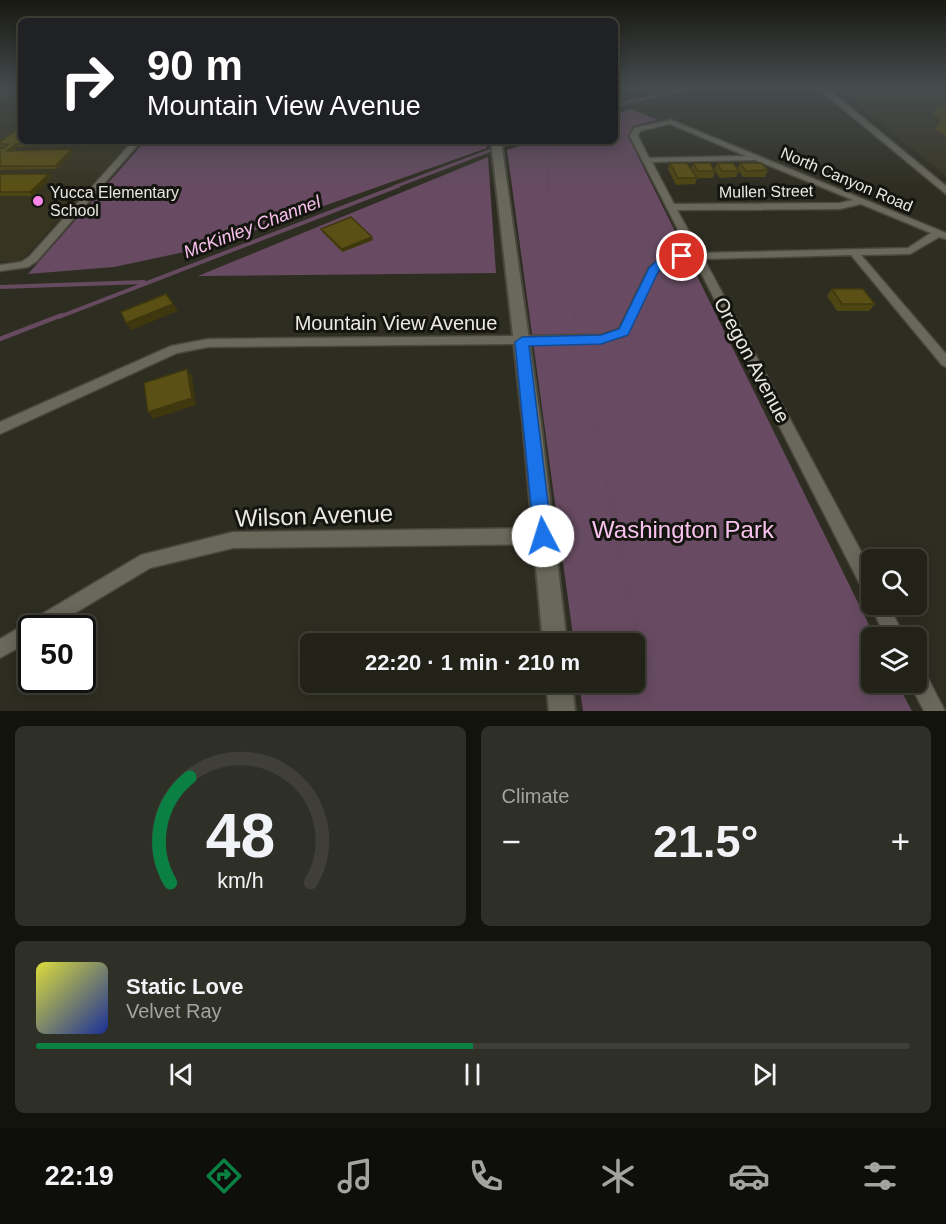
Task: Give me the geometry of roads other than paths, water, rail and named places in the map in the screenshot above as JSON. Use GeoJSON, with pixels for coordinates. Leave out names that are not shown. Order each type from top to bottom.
{"type":"FeatureCollection","features":[{"type":"Feature","properties":{"kind":"main road"},"geometry":{"type":"LineString","coordinates":[[497,149],[522,342],[554,633]]}},
{"type":"Feature","properties":{"kind":"main road"},"geometry":{"type":"LineString","coordinates":[[560,693],[562,711]]}},
{"type":"Feature","properties":{"kind":"street","name":"Oregon Avenue"},"geometry":{"type":"LineString","coordinates":[[670,122],[636,130],[634,136],[861,569]]}},
{"type":"Feature","properties":{"kind":"street","name":"North Canyon Road"},"geometry":{"type":"LineString","coordinates":[[671,122],[942,235]]}},
{"type":"Feature","properties":{"kind":"street"},"geometry":{"type":"LineString","coordinates":[[863,122],[946,191]]}},
{"type":"Feature","properties":{"kind":"street"},"geometry":{"type":"LineString","coordinates":[[0,268],[24,265],[33,259],[134,144]]}},
{"type":"Feature","properties":{"kind":"street"},"geometry":{"type":"LineString","coordinates":[[646,160],[756,157]]}},
{"type":"Feature","properties":{"kind":"street","name":"Mullen Street"},"geometry":{"type":"LineString","coordinates":[[670,207],[840,206],[861,201]]}},
{"type":"Feature","properties":{"kind":"street","name":"Mountain View Avenue"},"geometry":{"type":"LineString","coordinates":[[0,428],[175,349],[208,343],[522,342],[601,339],[624,332],[653,270],[668,257],[910,251],[942,235]]}},
{"type":"Feature","properties":{"kind":"street"},"geometry":{"type":"LineString","coordinates":[[854,253],[946,362]]}},
{"type":"Feature","properties":{"kind":"street","name":"Wilson Avenue"},"geometry":{"type":"LineString","coordinates":[[56,615],[147,561],[233,540],[543,536]]}},
{"type":"Feature","properties":{"kind":"street","name":"Wilson Avenue"},"geometry":{"type":"LineString","coordinates":[[0,649],[18,638]]}},
{"type":"Feature","properties":{"kind":"street"},"geometry":{"type":"LineString","coordinates":[[925,693],[935,711]]}},
{"type":"Feature","properties":{"kind":"waterway","name":"McKinley Channel"},"geometry":{"type":"LineString","coordinates":[[394,187],[507,144]]}},
{"type":"Feature","properties":{"kind":"waterway"},"geometry":{"type":"LineString","coordinates":[[548,186],[549,154],[557,144]]}},
{"type":"Feature","properties":{"kind":"waterway","name":"McKinley Channel"},"geometry":{"type":"LineString","coordinates":[[59,317],[398,186]]}},
{"type":"Feature","properties":{"kind":"waterway"},"geometry":{"type":"LineString","coordinates":[[548,186],[576,317]]}},
{"type":"Feature","properties":{"kind":"waterway"},"geometry":{"type":"LineString","coordinates":[[0,287],[144,282]]}},
{"type":"Feature","properties":{"kind":"waterway","name":"McKinley Channel"},"geometry":{"type":"LineString","coordinates":[[0,339],[62,315]]}},
{"type":"Feature","properties":{"kind":"waterway"},"geometry":{"type":"LineString","coordinates":[[575,315],[577,323]]}},
{"type":"Feature","properties":{"kind":"waterway"},"geometry":{"type":"LineString","coordinates":[[584,358],[608,487]]}},
{"type":"Feature","properties":{"kind":"waterway"},"geometry":{"type":"LineString","coordinates":[[608,485],[651,711]]}},
{"type":"Feature","properties":{"kind":"place","name":"Yucca Elementary School"},"geometry":{"type":"Point","coordinates":[38,201]}},
{"type":"Feature","properties":{"kind":"park label","name":"Washington Park"},"geometry":{"type":"Point","coordinates":[683,530]}}]}
